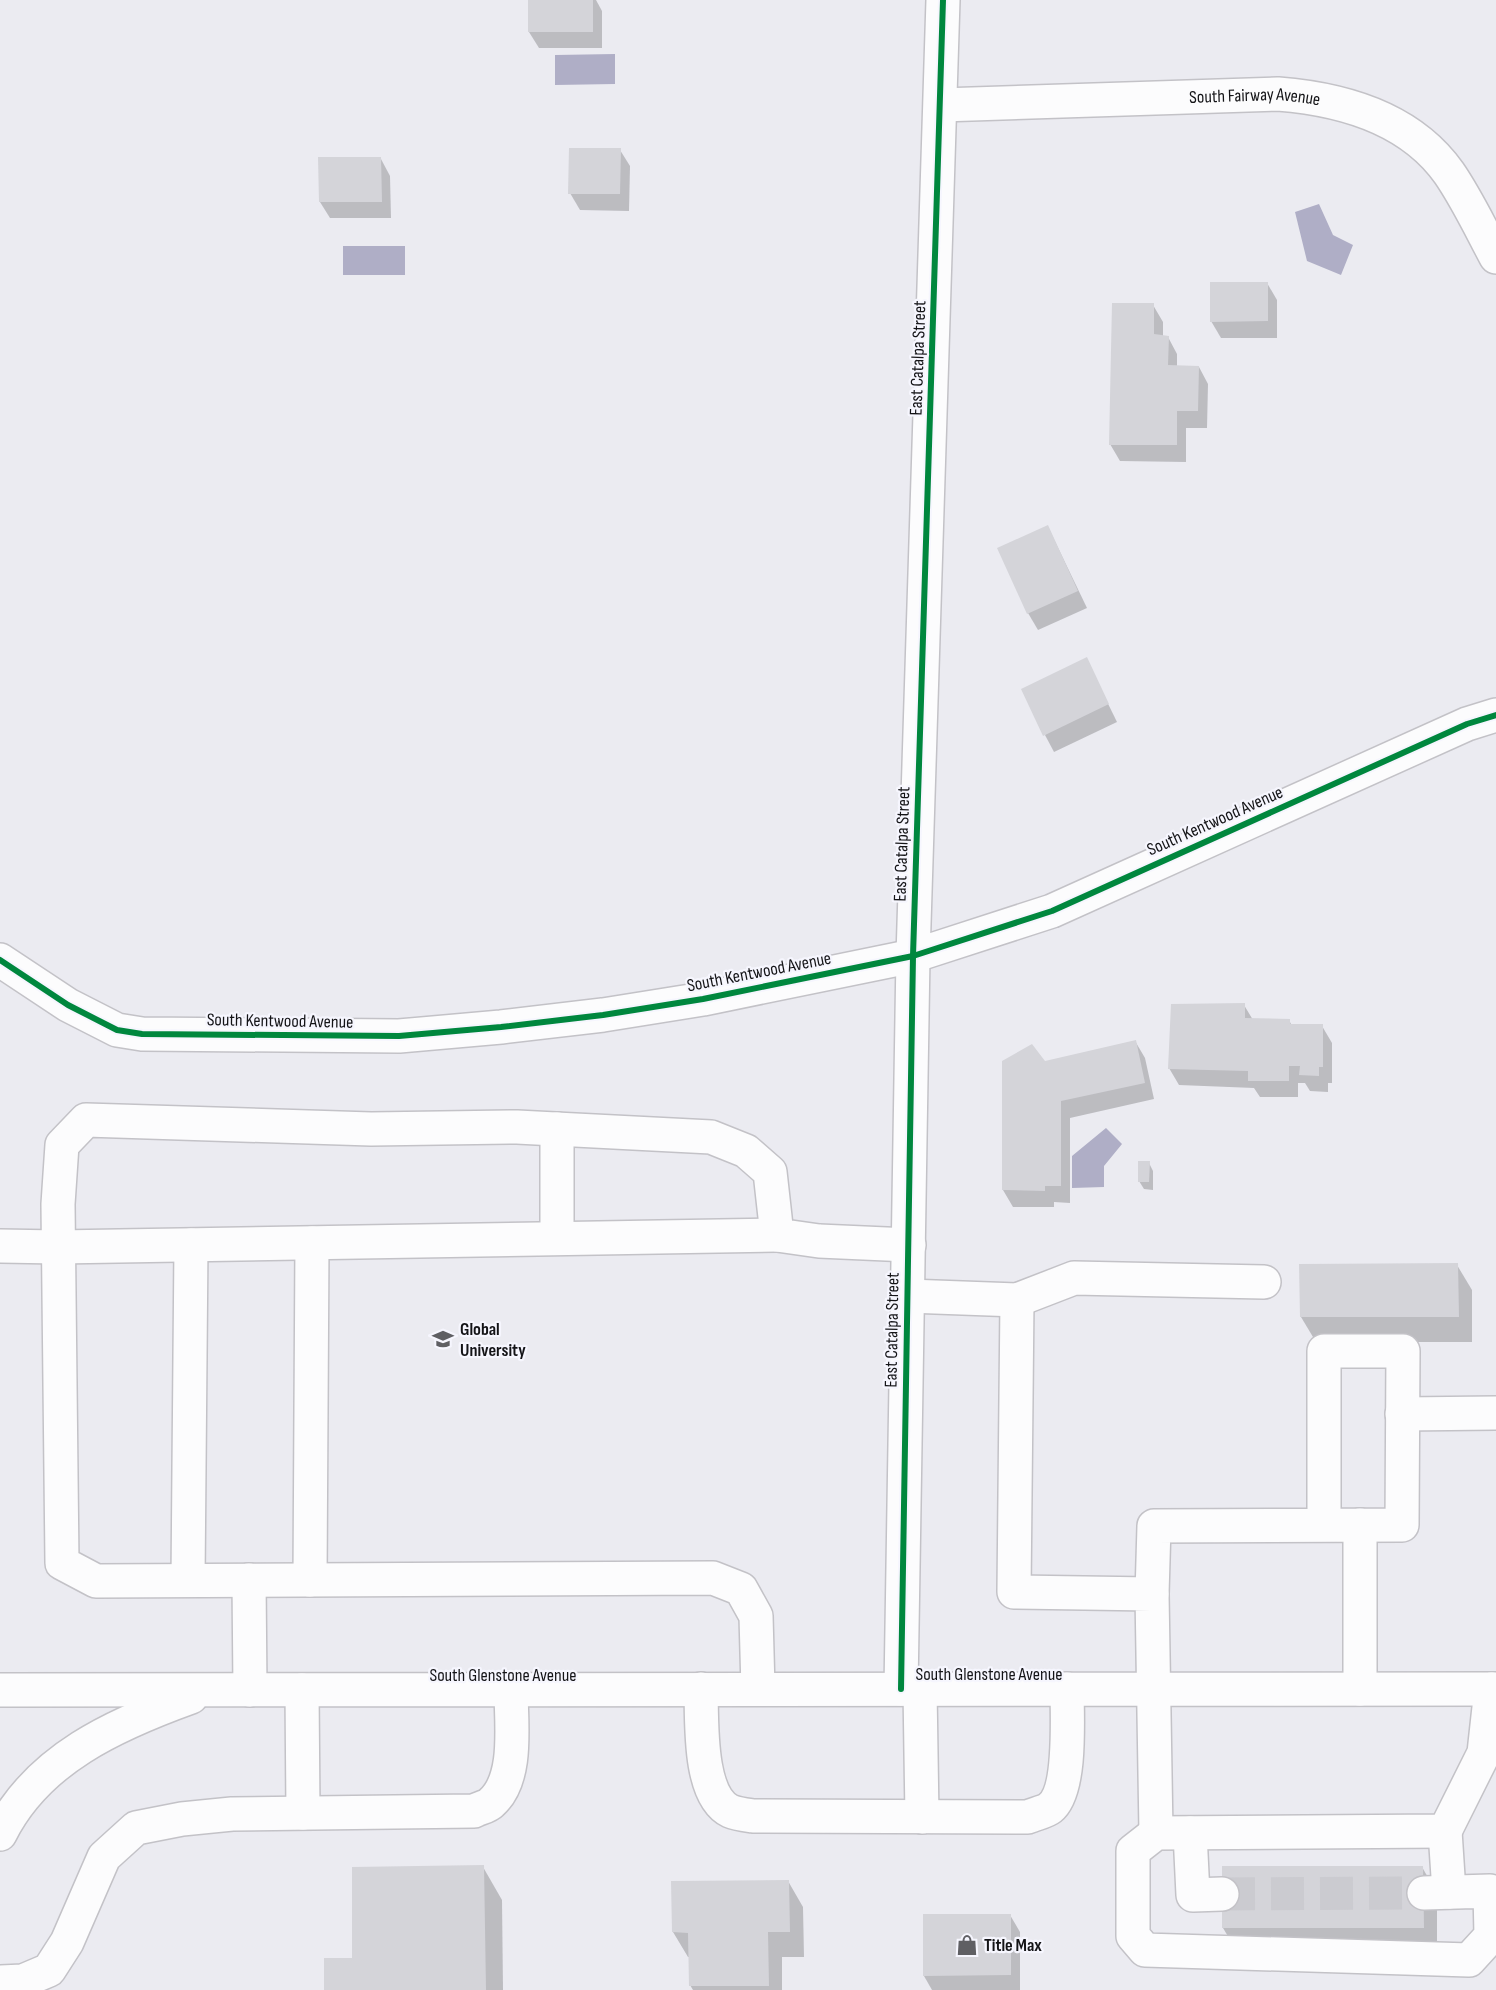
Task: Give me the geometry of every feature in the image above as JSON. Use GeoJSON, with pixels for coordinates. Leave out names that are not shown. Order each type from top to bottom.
{"type":"FeatureCollection","features":[{"type":"Feature","properties":{"kind":"street","name":"East Catalpa Street"},"geometry":{"type":"LineString","coordinates":[[922,1817],[911,1689],[908,1296],[913,956],[943,0]]}},
{"type":"Feature","properties":{"kind":"street","name":"South Fairway Avenue"},"geometry":{"type":"LineString","coordinates":[[941,105],[1278,94],[1307,96],[1335,102],[1387,121],[1410,135],[1430,152],[1461,191],[1496,257]]}},
{"type":"Feature","properties":{"kind":"street","name":"South Kentwood Avenue"},"geometry":{"type":"LineString","coordinates":[[0,960],[68,1005],[117,1030],[142,1034],[399,1036],[501,1028],[603,1015],[714,997],[913,956],[1052,911],[1456,729],[1496,715]]}},
{"type":"Feature","properties":{"kind":"street"},"geometry":{"type":"LineString","coordinates":[[759,1689],[756,1616],[741,1589],[713,1578],[96,1581],[62,1563],[58,1204],[62,1144],[86,1120],[371,1129],[517,1127],[711,1137],[746,1151],[770,1172],[777,1234]]}},
{"type":"Feature","properties":{"kind":"street"},"geometry":{"type":"LineString","coordinates":[[557,1238],[558,1129]]}},
{"type":"Feature","properties":{"kind":"street"},"geometry":{"type":"LineString","coordinates":[[0,1246],[191,1245],[777,1234],[819,1241],[909,1245]]}},
{"type":"Feature","properties":{"kind":"street"},"geometry":{"type":"LineString","coordinates":[[310,1580],[312,1243]]}},
{"type":"Feature","properties":{"kind":"street"},"geometry":{"type":"LineString","coordinates":[[188,1580],[191,1245]]}},
{"type":"Feature","properties":{"kind":"street"},"geometry":{"type":"LineString","coordinates":[[908,1296],[1017,1300],[1074,1278],[1264,1282]]}},
{"type":"Feature","properties":{"kind":"street"},"geometry":{"type":"LineString","coordinates":[[1017,1300],[1014,1592],[1152,1594]]}},
{"type":"Feature","properties":{"kind":"street"},"geometry":{"type":"LineString","coordinates":[[1156,1833],[1152,1594],[1154,1526],[1324,1526],[1402,1525],[1403,1351],[1324,1351],[1324,1526]]}},
{"type":"Feature","properties":{"kind":"street"},"geometry":{"type":"LineString","coordinates":[[1402,1414],[1496,1413]]}},
{"type":"Feature","properties":{"kind":"street"},"geometry":{"type":"LineString","coordinates":[[1360,1525],[1360,1689]]}},
{"type":"Feature","properties":{"kind":"street"},"geometry":{"type":"LineString","coordinates":[[249,1580],[250,1690]]}},
{"type":"Feature","properties":{"kind":"street"},"geometry":{"type":"LineString","coordinates":[[701,1689],[704,1765],[714,1794],[730,1811],[753,1816],[1028,1817],[1051,1808],[1062,1788],[1066,1766],[1067,1689]]}},
{"type":"Feature","properties":{"kind":"street"},"geometry":{"type":"LineString","coordinates":[[1445,1831],[1156,1833],[1132,1851],[1133,1936],[1145,1950],[1469,1960],[1491,1936],[1490,1891],[1436,1892],[1445,1831],[1484,1753],[1493,1689]]}},
{"type":"Feature","properties":{"kind":"street","name":"South Glenstone Avenue"},"geometry":{"type":"LineString","coordinates":[[0,1690],[1493,1689]]}},
{"type":"Feature","properties":{"kind":"street"},"geometry":{"type":"LineString","coordinates":[[0,1834],[6,1821],[27,1791],[51,1768],[73,1752],[129,1722],[211,1690]]}},
{"type":"Feature","properties":{"kind":"street"},"geometry":{"type":"LineString","coordinates":[[302,1690],[303,1813]]}},
{"type":"Feature","properties":{"kind":"street"},"geometry":{"type":"LineString","coordinates":[[0,1982],[24,1981],[49,1971],[67,1942],[104,1857],[136,1828],[182,1819],[232,1814],[474,1811],[491,1804],[505,1786],[510,1765],[511,1690]]}},
{"type":"Feature","properties":{"kind":"street"},"geometry":{"type":"LineString","coordinates":[[1190,1833],[1193,1894],[1222,1894]]}},
{"type":"Feature","properties":{"kind":"water"},"geometry":{"type":"Polygon","coordinates":[[[615,54],[615,84],[555,85],[555,55],[615,54]]]}},
{"type":"Feature","properties":{"kind":"water"},"geometry":{"type":"Polygon","coordinates":[[[1319,204],[1333,235],[1353,245],[1341,275],[1307,261],[1295,212],[1319,204]]]}},
{"type":"Feature","properties":{"kind":"water"},"geometry":{"type":"Polygon","coordinates":[[[343,246],[405,246],[405,275],[343,275],[343,246]]]}},
{"type":"Feature","properties":{"kind":"water"},"geometry":{"type":"Polygon","coordinates":[[[1106,1128],[1122,1144],[1104,1166],[1104,1187],[1072,1188],[1072,1156],[1106,1128]]]}},
{"type":"Feature","properties":{"kind":"building"},"geometry":{"type":"Polygon","coordinates":[[[528,0],[593,0],[593,32],[528,32],[528,0]]]}},
{"type":"Feature","properties":{"kind":"building"},"geometry":{"type":"Polygon","coordinates":[[[569,148],[621,148],[620,194],[568,194],[569,148]]]}},
{"type":"Feature","properties":{"kind":"building"},"geometry":{"type":"Polygon","coordinates":[[[318,157],[381,157],[382,202],[319,202],[318,157]]]}},
{"type":"Feature","properties":{"kind":"building"},"geometry":{"type":"Polygon","coordinates":[[[1210,282],[1268,282],[1268,321],[1210,322],[1210,282]]]}},
{"type":"Feature","properties":{"kind":"building"},"geometry":{"type":"Polygon","coordinates":[[[1112,303],[1154,303],[1154,334],[1169,336],[1168,365],[1199,366],[1198,411],[1177,411],[1177,445],[1109,445],[1112,303]]]}},
{"type":"Feature","properties":{"kind":"building"},"geometry":{"type":"Polygon","coordinates":[[[1048,525],[1078,591],[1027,614],[997,548],[1048,525]]]}},
{"type":"Feature","properties":{"kind":"building"},"geometry":{"type":"Polygon","coordinates":[[[1087,657],[1109,704],[1043,736],[1021,689],[1087,657]]]}},
{"type":"Feature","properties":{"kind":"building"},"geometry":{"type":"Polygon","coordinates":[[[1245,1003],[1245,1018],[1290,1019],[1290,1024],[1323,1024],[1323,1067],[1319,1067],[1319,1076],[1299,1075],[1300,1066],[1289,1066],[1289,1081],[1248,1081],[1248,1071],[1168,1069],[1171,1004],[1245,1003]]]}},
{"type":"Feature","properties":{"kind":"building"},"geometry":{"type":"Polygon","coordinates":[[[1136,1040],[1145,1083],[1061,1101],[1061,1186],[1045,1186],[1045,1191],[1002,1190],[1002,1061],[1032,1044],[1045,1061],[1136,1040]]]}},
{"type":"Feature","properties":{"kind":"building"},"geometry":{"type":"Polygon","coordinates":[[[1138,1161],[1150,1161],[1149,1182],[1138,1182],[1138,1161]]]}},
{"type":"Feature","properties":{"kind":"building"},"geometry":{"type":"Polygon","coordinates":[[[1458,1263],[1459,1317],[1300,1317],[1299,1264],[1458,1263]]]}},
{"type":"Feature","properties":{"kind":"building"},"geometry":{"type":"Polygon","coordinates":[[[484,1865],[486,1990],[324,1990],[324,1958],[352,1958],[352,1867],[484,1865]]]}},
{"type":"Feature","properties":{"kind":"building"},"geometry":{"type":"Polygon","coordinates":[[[1222,1866],[1423,1866],[1424,1928],[1222,1928],[1222,1866]]]}},
{"type":"Feature","properties":{"kind":"building"},"geometry":{"type":"Polygon","coordinates":[[[789,1880],[790,1932],[768,1932],[769,1986],[689,1986],[688,1933],[672,1932],[671,1881],[789,1880]]]}},
{"type":"Feature","properties":{"kind":"building","name":"Title Max"},"geometry":{"type":"Polygon","coordinates":[[[923,1914],[1011,1914],[1011,1975],[923,1976],[923,1914]]]}},
{"type":"Feature","properties":{"kind":"tunnel"},"geometry":{"type":"LineString","coordinates":[[1222,1894],[1424,1893]]}},
{"type":"Feature","properties":{"kind":"cycle path"},"geometry":{"type":"LineString","coordinates":[[901,1689],[913,956],[943,0]]}},
{"type":"Feature","properties":{"kind":"cycle path"},"geometry":{"type":"LineString","coordinates":[[0,960],[68,1005],[117,1030],[142,1034],[399,1036],[603,1015],[703,999],[913,956],[1052,911],[1467,724],[1496,715]]}},
{"type":"Feature","properties":{"kind":"place","name":"Global University"},"geometry":{"type":"Point","coordinates":[443,1339]}},
{"type":"Feature","properties":{"kind":"place","name":"Title Max"},"geometry":{"type":"Point","coordinates":[967,1945]}}]}
